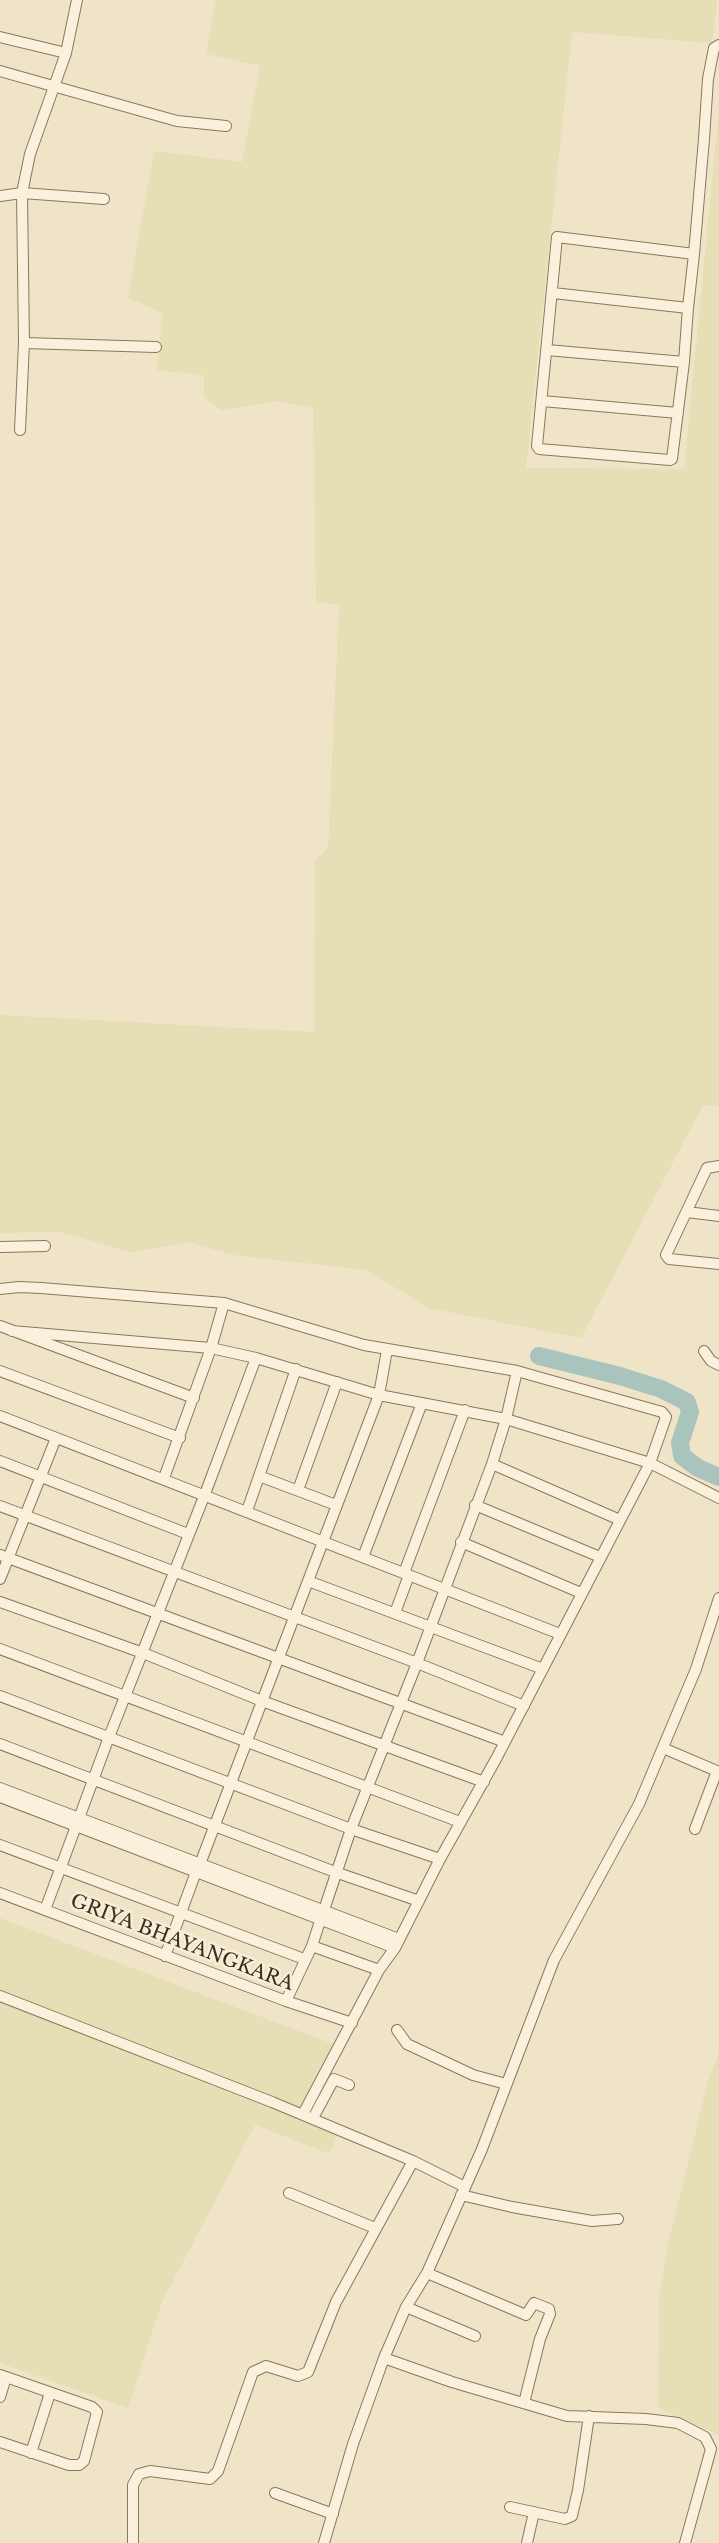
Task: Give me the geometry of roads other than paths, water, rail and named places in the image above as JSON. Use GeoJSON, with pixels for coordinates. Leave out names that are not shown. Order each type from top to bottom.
{"type":"FeatureCollection","features":[{"type":"Feature","properties":{"kind":"street"},"geometry":{"type":"LineString","coordinates":[[20,430],[24,343],[22,192],[30,154],[66,53],[77,0]]}},
{"type":"Feature","properties":{"kind":"street"},"geometry":{"type":"LineString","coordinates":[[0,37],[66,53]]}},
{"type":"Feature","properties":{"kind":"street"},"geometry":{"type":"LineString","coordinates":[[694,254],[557,237],[537,446],[539,449],[670,460],[672,457],[684,362],[694,254],[708,79],[717,47]]}},
{"type":"Feature","properties":{"kind":"street"},"geometry":{"type":"LineString","coordinates":[[0,71],[177,121],[226,126]]}},
{"type":"Feature","properties":{"kind":"street"},"geometry":{"type":"LineString","coordinates":[[0,196],[22,192],[104,199]]}},
{"type":"Feature","properties":{"kind":"street"},"geometry":{"type":"LineString","coordinates":[[553,293],[688,307]]}},
{"type":"Feature","properties":{"kind":"street"},"geometry":{"type":"LineString","coordinates":[[24,343],[156,347]]}},
{"type":"Feature","properties":{"kind":"street"},"geometry":{"type":"LineString","coordinates":[[547,350],[684,362]]}},
{"type":"Feature","properties":{"kind":"street"},"geometry":{"type":"LineString","coordinates":[[542,401],[678,413]]}},
{"type":"Feature","properties":{"kind":"street"},"geometry":{"type":"LineString","coordinates":[[719,1166],[707,1168],[667,1257],[719,1264]]}},
{"type":"Feature","properties":{"kind":"street"},"geometry":{"type":"LineString","coordinates":[[687,1212],[719,1216]]}},
{"type":"Feature","properties":{"kind":"street"},"geometry":{"type":"LineString","coordinates":[[0,1247],[45,1247]]}},
{"type":"Feature","properties":{"kind":"street"},"geometry":{"type":"LineString","coordinates":[[0,1289],[30,1287],[224,1303],[387,1350],[517,1371],[662,1412],[665,1419],[650,1463],[484,1782],[440,1859],[397,1944],[379,1970],[308,2116]]}},
{"type":"Feature","properties":{"kind":"street"},"geometry":{"type":"LineString","coordinates":[[164,1478],[194,1398],[224,1303]]}},
{"type":"Feature","properties":{"kind":"street"},"geometry":{"type":"LineString","coordinates":[[0,1326],[194,1398]]}},
{"type":"Feature","properties":{"kind":"street"},"geometry":{"type":"LineString","coordinates":[[12,1331],[211,1348],[256,1358],[379,1395],[506,1419],[650,1463],[719,1498]]}},
{"type":"Feature","properties":{"kind":"street"},"geometry":{"type":"LineString","coordinates":[[165,1956],[379,1395],[387,1350]]}},
{"type":"Feature","properties":{"kind":"street"},"geometry":{"type":"LineString","coordinates":[[704,1351],[711,1361],[719,1365]]}},
{"type":"Feature","properties":{"kind":"street"},"geometry":{"type":"LineString","coordinates":[[45,1910],[256,1358]]}},
{"type":"Feature","properties":{"kind":"street"},"geometry":{"type":"LineString","coordinates":[[247,1511],[296,1369]]}},
{"type":"Feature","properties":{"kind":"street"},"geometry":{"type":"LineString","coordinates":[[0,1371],[180,1437]]}},
{"type":"Feature","properties":{"kind":"street"},"geometry":{"type":"LineString","coordinates":[[286,2001],[312,1946],[335,1872],[367,1786],[385,1746],[492,1464],[517,1371]]}},
{"type":"Feature","properties":{"kind":"street"},"geometry":{"type":"LineString","coordinates":[[298,1490],[337,1382]]}},
{"type":"Feature","properties":{"kind":"street"},"geometry":{"type":"LineString","coordinates":[[363,1557],[422,1403]]}},
{"type":"Feature","properties":{"kind":"street"},"geometry":{"type":"LineString","coordinates":[[395,1612],[465,1410]]}},
{"type":"Feature","properties":{"kind":"street"},"geometry":{"type":"LineString","coordinates":[[0,1416],[560,1634]]}},
{"type":"Feature","properties":{"kind":"street"},"geometry":{"type":"LineString","coordinates":[[0,1579],[4,1556],[25,1516],[56,1438]]}},
{"type":"Feature","properties":{"kind":"street"},"geometry":{"type":"LineString","coordinates":[[0,1461],[188,1534]]}},
{"type":"Feature","properties":{"kind":"street"},"geometry":{"type":"LineString","coordinates":[[492,1464],[620,1520]]}},
{"type":"Feature","properties":{"kind":"street"},"geometry":{"type":"LineString","coordinates":[[259,1476],[336,1505]]}},
{"type":"Feature","properties":{"kind":"street"},"geometry":{"type":"LineString","coordinates":[[475,1505],[600,1557]]}},
{"type":"Feature","properties":{"kind":"street"},"geometry":{"type":"LineString","coordinates":[[0,1506],[524,1706]]}},
{"type":"Feature","properties":{"kind":"street"},"geometry":{"type":"LineString","coordinates":[[461,1542],[581,1593]]}},
{"type":"Feature","properties":{"kind":"street"},"geometry":{"type":"LineString","coordinates":[[4,1556],[505,1742]]}},
{"type":"Feature","properties":{"kind":"street"},"geometry":{"type":"LineString","coordinates":[[308,1581],[543,1669]]}},
{"type":"Feature","properties":{"kind":"street"},"geometry":{"type":"LineString","coordinates":[[324,2543],[353,2444],[384,2358],[406,2307],[427,2273],[463,2191],[554,1959],[639,1804],[696,1669],[719,1598]]}},
{"type":"Feature","properties":{"kind":"street"},"geometry":{"type":"LineString","coordinates":[[0,1602],[484,1782]]}},
{"type":"Feature","properties":{"kind":"street"},"geometry":{"type":"LineString","coordinates":[[0,1649],[460,1822]]}},
{"type":"Feature","properties":{"kind":"street"},"geometry":{"type":"LineString","coordinates":[[0,1696],[351,1829],[440,1859]]}},
{"type":"Feature","properties":{"kind":"street"},"geometry":{"type":"LineString","coordinates":[[0,1744],[335,1872],[419,1901]]}},
{"type":"Feature","properties":{"kind":"street"},"geometry":{"type":"LineString","coordinates":[[663,1748],[718,1771],[695,1829]]}},
{"type":"Feature","properties":{"kind":"street"},"geometry":{"type":"LineString","coordinates":[[0,1788],[77,1821],[397,1944]]}},
{"type":"Feature","properties":{"kind":"street"},"geometry":{"type":"LineString","coordinates":[[0,1797],[77,1821]]}},
{"type":"Feature","properties":{"kind":"street","name":"GRIYA BHAYANGKARA"},"geometry":{"type":"LineString","coordinates":[[0,1845],[304,1959]]}},
{"type":"Feature","properties":{"kind":"street","name":"GRIYA BHAYANGKARA"},"geometry":{"type":"LineString","coordinates":[[0,1893],[286,2001],[352,2023]]}},
{"type":"Feature","properties":{"kind":"street"},"geometry":{"type":"LineString","coordinates":[[312,1946],[379,1970]]}},
{"type":"Feature","properties":{"kind":"street"},"geometry":{"type":"LineString","coordinates":[[0,1996],[308,2116],[413,2161],[463,2191],[512,2207],[592,2221],[618,2219]]}},
{"type":"Feature","properties":{"kind":"street"},"geometry":{"type":"LineString","coordinates":[[397,2031],[407,2045],[473,2075],[506,2084]]}},
{"type":"Feature","properties":{"kind":"street"},"geometry":{"type":"LineString","coordinates":[[308,2116],[334,2079],[349,2085]]}},
{"type":"Feature","properties":{"kind":"street"},"geometry":{"type":"LineString","coordinates":[[133,2543],[135,2478],[144,2471],[205,2480],[214,2477],[253,2372],[266,2366],[298,2376],[306,2375],[336,2302],[413,2161]]}},
{"type":"Feature","properties":{"kind":"street"},"geometry":{"type":"LineString","coordinates":[[289,2193],[375,2228]]}},
{"type":"Feature","properties":{"kind":"street"},"geometry":{"type":"LineString","coordinates":[[427,2273],[526,2315],[534,2303],[549,2309],[550,2314],[540,2339],[524,2403]]}},
{"type":"Feature","properties":{"kind":"street"},"geometry":{"type":"LineString","coordinates":[[406,2307],[475,2336]]}},
{"type":"Feature","properties":{"kind":"street"},"geometry":{"type":"LineString","coordinates":[[384,2358],[567,2416],[678,2423],[708,2441],[685,2543]]}},
{"type":"Feature","properties":{"kind":"street"},"geometry":{"type":"LineString","coordinates":[[0,2397],[3,2376],[92,2407],[97,2412],[84,2461],[79,2465],[69,2465],[0,2442]]}},
{"type":"Feature","properties":{"kind":"street"},"geometry":{"type":"LineString","coordinates":[[31,2453],[50,2393]]}},
{"type":"Feature","properties":{"kind":"street"},"geometry":{"type":"LineString","coordinates":[[510,2507],[565,2519],[572,2516],[589,2416]]}},
{"type":"Feature","properties":{"kind":"street"},"geometry":{"type":"LineString","coordinates":[[275,2493],[333,2514]]}},
{"type":"Feature","properties":{"kind":"street"},"geometry":{"type":"LineString","coordinates":[[527,2543],[534,2512]]}},
{"type":"Feature","properties":{"kind":"waterway"},"geometry":{"type":"LineString","coordinates":[[539,1356],[620,1376],[661,1389],[687,1402],[690,1412],[680,1443],[682,1456],[698,1468],[719,1477]]}}]}
